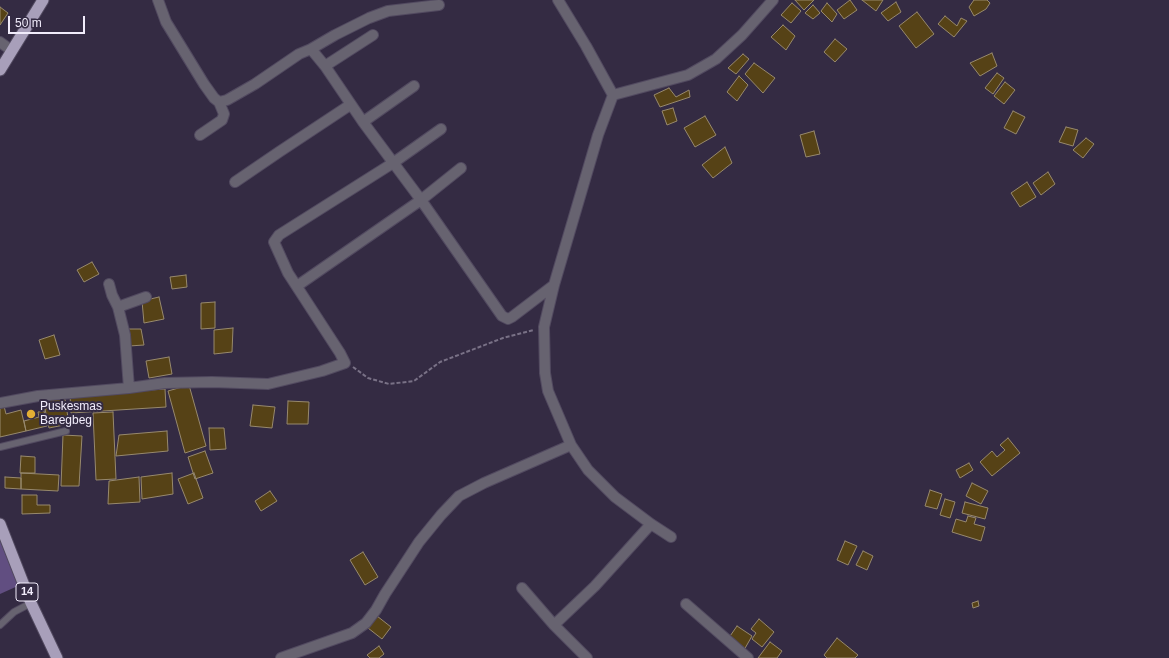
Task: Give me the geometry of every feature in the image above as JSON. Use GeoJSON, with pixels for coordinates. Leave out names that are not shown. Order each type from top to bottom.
{"type":"FeatureCollection","features":[{"type":"Feature","properties":{"kind":"highway"},"geometry":{"type":"LineString","coordinates":[[0,70],[43,0]]}},
{"type":"Feature","properties":{"kind":"highway","name":"14"},"geometry":{"type":"LineString","coordinates":[[0,524],[31,603],[57,658]]}},
{"type":"Feature","properties":{"kind":"street"},"geometry":{"type":"LineString","coordinates":[[158,0],[166,22],[204,84],[214,98],[219,102],[224,114],[222,120],[200,135]]}},
{"type":"Feature","properties":{"kind":"street"},"geometry":{"type":"LineString","coordinates":[[558,0],[613,95],[598,135],[554,285],[544,327],[545,373],[548,391],[571,445],[588,470],[615,497],[671,537]]}},
{"type":"Feature","properties":{"kind":"street"},"geometry":{"type":"LineString","coordinates":[[613,95],[688,75],[716,59],[742,35],[773,0]]}},
{"type":"Feature","properties":{"kind":"street"},"geometry":{"type":"LineString","coordinates":[[219,102],[223,102],[255,84],[299,54],[355,25],[388,11],[439,5]]}},
{"type":"Feature","properties":{"kind":"street"},"geometry":{"type":"LineString","coordinates":[[325,66],[373,35]]}},
{"type":"Feature","properties":{"kind":"street"},"geometry":{"type":"LineString","coordinates":[[0,42],[11,50]]}},
{"type":"Feature","properties":{"kind":"street"},"geometry":{"type":"LineString","coordinates":[[311,49],[325,66],[362,122],[421,200],[504,318],[512,317],[554,285]]}},
{"type":"Feature","properties":{"kind":"street"},"geometry":{"type":"LineString","coordinates":[[362,122],[414,86]]}},
{"type":"Feature","properties":{"kind":"street"},"geometry":{"type":"LineString","coordinates":[[235,182],[350,105]]}},
{"type":"Feature","properties":{"kind":"street"},"geometry":{"type":"LineString","coordinates":[[0,403],[38,396],[165,384],[212,382],[268,384],[345,363],[288,273],[275,248],[275,238],[393,163],[441,129]]}},
{"type":"Feature","properties":{"kind":"street"},"geometry":{"type":"LineString","coordinates":[[297,286],[421,200],[461,168]]}},
{"type":"Feature","properties":{"kind":"street"},"geometry":{"type":"LineString","coordinates":[[109,284],[112,295],[118,307],[125,335],[129,388]]}},
{"type":"Feature","properties":{"kind":"street"},"geometry":{"type":"LineString","coordinates":[[118,307],[146,296]]}},
{"type":"Feature","properties":{"kind":"street"},"geometry":{"type":"LineString","coordinates":[[281,658],[352,633],[366,623],[376,610],[419,542],[459,496],[484,483],[571,445]]}},
{"type":"Feature","properties":{"kind":"street"},"geometry":{"type":"LineString","coordinates":[[554,625],[595,586],[651,524]]}},
{"type":"Feature","properties":{"kind":"street"},"geometry":{"type":"LineString","coordinates":[[522,588],[554,625],[586,658]]}},
{"type":"Feature","properties":{"kind":"street"},"geometry":{"type":"LineString","coordinates":[[686,604],[748,658]]}},
{"type":"Feature","properties":{"kind":"lane"},"geometry":{"type":"LineString","coordinates":[[0,447],[66,431]]}},
{"type":"Feature","properties":{"kind":"lane"},"geometry":{"type":"LineString","coordinates":[[0,625],[14,612],[31,603]]}},
{"type":"Feature","properties":{"kind":"path"},"geometry":{"type":"LineString","coordinates":[[345,363],[368,378],[389,384],[414,381],[440,362],[503,338],[544,327]]}},
{"type":"Feature","properties":{"kind":"shaded area"},"geometry":{"type":"Polygon","coordinates":[[[0,538],[20,585],[0,594],[0,538]]]}},
{"type":"Feature","properties":{"kind":"building"},"geometry":{"type":"Polygon","coordinates":[[[795,0],[814,0],[804,10],[795,0]]]}},
{"type":"Feature","properties":{"kind":"building"},"geometry":{"type":"Polygon","coordinates":[[[850,0],[857,10],[844,19],[837,10],[850,0]]]}},
{"type":"Feature","properties":{"kind":"building"},"geometry":{"type":"Polygon","coordinates":[[[862,0],[883,0],[876,11],[862,0]]]}},
{"type":"Feature","properties":{"kind":"building"},"geometry":{"type":"Polygon","coordinates":[[[974,0],[987,0],[990,3],[986,9],[974,16],[969,7],[974,0]]]}},
{"type":"Feature","properties":{"kind":"building"},"geometry":{"type":"Polygon","coordinates":[[[896,2],[901,12],[888,21],[881,13],[896,2]]]}},
{"type":"Feature","properties":{"kind":"building"},"geometry":{"type":"Polygon","coordinates":[[[792,3],[801,11],[791,23],[781,15],[792,3]]]}},
{"type":"Feature","properties":{"kind":"building"},"geometry":{"type":"Polygon","coordinates":[[[827,3],[837,14],[832,22],[821,11],[827,3]]]}},
{"type":"Feature","properties":{"kind":"building"},"geometry":{"type":"Polygon","coordinates":[[[813,5],[820,13],[813,19],[805,13],[813,5]]]}},
{"type":"Feature","properties":{"kind":"building"},"geometry":{"type":"Polygon","coordinates":[[[0,7],[8,13],[0,25],[0,7]]]}},
{"type":"Feature","properties":{"kind":"building"},"geometry":{"type":"Polygon","coordinates":[[[917,12],[934,34],[916,48],[899,26],[917,12]]]}},
{"type":"Feature","properties":{"kind":"building"},"geometry":{"type":"Polygon","coordinates":[[[945,16],[957,26],[961,18],[967,21],[954,37],[938,24],[945,16]]]}},
{"type":"Feature","properties":{"kind":"building"},"geometry":{"type":"Polygon","coordinates":[[[783,25],[795,36],[786,50],[771,37],[783,25]]]}},
{"type":"Feature","properties":{"kind":"building"},"geometry":{"type":"Polygon","coordinates":[[[835,39],[847,49],[835,62],[824,52],[835,39]]]}},
{"type":"Feature","properties":{"kind":"building"},"geometry":{"type":"Polygon","coordinates":[[[992,53],[997,66],[980,76],[970,63],[992,53]]]}},
{"type":"Feature","properties":{"kind":"building"},"geometry":{"type":"Polygon","coordinates":[[[743,54],[749,59],[736,74],[728,68],[743,54]]]}},
{"type":"Feature","properties":{"kind":"building"},"geometry":{"type":"Polygon","coordinates":[[[754,63],[775,78],[763,93],[745,74],[754,63]]]}},
{"type":"Feature","properties":{"kind":"building"},"geometry":{"type":"Polygon","coordinates":[[[997,73],[1004,78],[993,94],[985,88],[997,73]]]}},
{"type":"Feature","properties":{"kind":"building"},"geometry":{"type":"Polygon","coordinates":[[[739,76],[748,85],[737,101],[727,92],[739,76]]]}},
{"type":"Feature","properties":{"kind":"building"},"geometry":{"type":"Polygon","coordinates":[[[1005,82],[1015,90],[1004,104],[994,96],[1005,82]]]}},
{"type":"Feature","properties":{"kind":"building"},"geometry":{"type":"Polygon","coordinates":[[[669,88],[676,97],[689,90],[690,97],[660,107],[654,95],[669,88]]]}},
{"type":"Feature","properties":{"kind":"building"},"geometry":{"type":"Polygon","coordinates":[[[673,108],[677,121],[667,125],[662,111],[673,108]]]}},
{"type":"Feature","properties":{"kind":"building"},"geometry":{"type":"Polygon","coordinates":[[[1013,111],[1025,117],[1016,134],[1004,128],[1013,111]]]}},
{"type":"Feature","properties":{"kind":"building"},"geometry":{"type":"Polygon","coordinates":[[[705,116],[716,135],[695,147],[684,128],[705,116]]]}},
{"type":"Feature","properties":{"kind":"building"},"geometry":{"type":"Polygon","coordinates":[[[1066,127],[1078,130],[1073,146],[1059,142],[1066,127]]]}},
{"type":"Feature","properties":{"kind":"building"},"geometry":{"type":"Polygon","coordinates":[[[814,131],[820,154],[806,157],[800,135],[814,131]]]}},
{"type":"Feature","properties":{"kind":"building"},"geometry":{"type":"Polygon","coordinates":[[[1086,138],[1094,144],[1083,158],[1073,150],[1086,138]]]}},
{"type":"Feature","properties":{"kind":"building"},"geometry":{"type":"Polygon","coordinates":[[[725,147],[732,163],[713,178],[702,165],[725,147]]]}},
{"type":"Feature","properties":{"kind":"building"},"geometry":{"type":"Polygon","coordinates":[[[1048,172],[1055,184],[1041,195],[1033,183],[1048,172]]]}},
{"type":"Feature","properties":{"kind":"building"},"geometry":{"type":"Polygon","coordinates":[[[1027,182],[1036,197],[1020,207],[1011,193],[1027,182]]]}},
{"type":"Feature","properties":{"kind":"building"},"geometry":{"type":"Polygon","coordinates":[[[92,262],[99,274],[84,282],[77,270],[92,262]]]}},
{"type":"Feature","properties":{"kind":"building"},"geometry":{"type":"Polygon","coordinates":[[[186,275],[187,287],[172,289],[170,277],[186,275]]]}},
{"type":"Feature","properties":{"kind":"building"},"geometry":{"type":"Polygon","coordinates":[[[159,297],[164,319],[144,323],[142,301],[159,297]]]}},
{"type":"Feature","properties":{"kind":"building"},"geometry":{"type":"Polygon","coordinates":[[[215,302],[215,328],[201,329],[201,303],[215,302]]]}},
{"type":"Feature","properties":{"kind":"building"},"geometry":{"type":"Polygon","coordinates":[[[233,328],[232,352],[214,354],[214,330],[233,328]]]}},
{"type":"Feature","properties":{"kind":"building"},"geometry":{"type":"Polygon","coordinates":[[[126,329],[141,329],[144,345],[129,346],[126,329]]]}},
{"type":"Feature","properties":{"kind":"building"},"geometry":{"type":"Polygon","coordinates":[[[54,335],[60,355],[45,359],[39,340],[54,335]]]}},
{"type":"Feature","properties":{"kind":"building"},"geometry":{"type":"Polygon","coordinates":[[[169,357],[172,374],[149,378],[146,361],[169,357]]]}},
{"type":"Feature","properties":{"kind":"building"},"geometry":{"type":"Polygon","coordinates":[[[189,385],[206,446],[185,453],[168,391],[189,385]]]}},
{"type":"Feature","properties":{"kind":"building"},"geometry":{"type":"Polygon","coordinates":[[[165,389],[166,407],[71,413],[70,395],[165,389]]]}},
{"type":"Feature","properties":{"kind":"building"},"geometry":{"type":"Polygon","coordinates":[[[64,395],[66,405],[49,409],[47,399],[64,395]]]}},
{"type":"Feature","properties":{"kind":"building"},"geometry":{"type":"Polygon","coordinates":[[[288,401],[309,402],[308,424],[287,424],[288,401]]]}},
{"type":"Feature","properties":{"kind":"building"},"geometry":{"type":"Polygon","coordinates":[[[66,405],[69,424],[49,428],[45,409],[66,405]]]}},
{"type":"Feature","properties":{"kind":"building"},"geometry":{"type":"Polygon","coordinates":[[[253,405],[275,407],[272,428],[250,426],[253,405]]]}},
{"type":"Feature","properties":{"kind":"building"},"geometry":{"type":"Polygon","coordinates":[[[4,406],[6,414],[21,410],[26,431],[0,437],[0,407],[4,406]]]}},
{"type":"Feature","properties":{"kind":"building"},"geometry":{"type":"Polygon","coordinates":[[[44,411],[47,426],[26,431],[24,421],[39,417],[38,412],[44,411]]]}},
{"type":"Feature","properties":{"kind":"building"},"geometry":{"type":"Polygon","coordinates":[[[113,412],[116,479],[96,480],[93,413],[113,412]]]}},
{"type":"Feature","properties":{"kind":"building"},"geometry":{"type":"Polygon","coordinates":[[[209,428],[224,428],[226,449],[210,450],[209,428]]]}},
{"type":"Feature","properties":{"kind":"building"},"geometry":{"type":"Polygon","coordinates":[[[167,431],[168,451],[116,456],[119,435],[167,431]]]}},
{"type":"Feature","properties":{"kind":"building"},"geometry":{"type":"Polygon","coordinates":[[[63,435],[82,436],[79,486],[61,486],[63,435]]]}},
{"type":"Feature","properties":{"kind":"building"},"geometry":{"type":"Polygon","coordinates":[[[1008,438],[1020,453],[992,476],[980,462],[992,451],[997,457],[1005,450],[1000,445],[1008,438]]]}},
{"type":"Feature","properties":{"kind":"building"},"geometry":{"type":"Polygon","coordinates":[[[205,451],[213,473],[195,479],[188,457],[205,451]]]}},
{"type":"Feature","properties":{"kind":"building"},"geometry":{"type":"Polygon","coordinates":[[[21,456],[35,457],[35,473],[20,473],[21,456]]]}},
{"type":"Feature","properties":{"kind":"building"},"geometry":{"type":"Polygon","coordinates":[[[969,463],[973,470],[960,478],[956,470],[969,463]]]}},
{"type":"Feature","properties":{"kind":"building"},"geometry":{"type":"Polygon","coordinates":[[[21,473],[59,475],[58,491],[21,489],[21,473]]]}},
{"type":"Feature","properties":{"kind":"building"},"geometry":{"type":"Polygon","coordinates":[[[172,473],[173,494],[142,499],[141,477],[172,473]]]}},
{"type":"Feature","properties":{"kind":"building"},"geometry":{"type":"Polygon","coordinates":[[[194,473],[203,498],[188,504],[178,479],[194,473]]]}},
{"type":"Feature","properties":{"kind":"building"},"geometry":{"type":"Polygon","coordinates":[[[5,477],[21,478],[21,489],[5,488],[5,477]]]}},
{"type":"Feature","properties":{"kind":"building"},"geometry":{"type":"Polygon","coordinates":[[[139,477],[140,502],[108,504],[109,481],[139,477]]]}},
{"type":"Feature","properties":{"kind":"building"},"geometry":{"type":"Polygon","coordinates":[[[972,483],[988,491],[981,504],[966,496],[972,483]]]}},
{"type":"Feature","properties":{"kind":"building"},"geometry":{"type":"Polygon","coordinates":[[[930,490],[942,494],[937,509],[925,506],[930,490]]]}},
{"type":"Feature","properties":{"kind":"building"},"geometry":{"type":"Polygon","coordinates":[[[270,491],[277,501],[261,511],[255,501],[270,491]]]}},
{"type":"Feature","properties":{"kind":"building"},"geometry":{"type":"Polygon","coordinates":[[[22,495],[37,495],[37,505],[50,505],[50,513],[22,514],[22,495]]]}},
{"type":"Feature","properties":{"kind":"building"},"geometry":{"type":"Polygon","coordinates":[[[945,499],[955,502],[950,518],[940,515],[945,499]]]}},
{"type":"Feature","properties":{"kind":"building"},"geometry":{"type":"Polygon","coordinates":[[[965,502],[988,508],[985,519],[962,513],[965,502]]]}},
{"type":"Feature","properties":{"kind":"building"},"geometry":{"type":"Polygon","coordinates":[[[968,516],[976,518],[974,524],[985,527],[981,541],[952,532],[956,519],[966,522],[968,516]]]}},
{"type":"Feature","properties":{"kind":"building"},"geometry":{"type":"Polygon","coordinates":[[[845,541],[857,546],[848,565],[837,560],[845,541]]]}},
{"type":"Feature","properties":{"kind":"building"},"geometry":{"type":"Polygon","coordinates":[[[863,551],[873,556],[867,570],[856,565],[863,551]]]}},
{"type":"Feature","properties":{"kind":"building"},"geometry":{"type":"Polygon","coordinates":[[[363,552],[378,577],[365,585],[350,560],[363,552]]]}},
{"type":"Feature","properties":{"kind":"building"},"geometry":{"type":"Polygon","coordinates":[[[978,601],[979,606],[973,608],[972,603],[978,601]]]}},
{"type":"Feature","properties":{"kind":"building"},"geometry":{"type":"Polygon","coordinates":[[[377,616],[391,627],[382,639],[368,628],[377,616]]]}},
{"type":"Feature","properties":{"kind":"building"},"geometry":{"type":"Polygon","coordinates":[[[759,619],[774,632],[762,647],[752,639],[756,633],[751,629],[759,619]]]}},
{"type":"Feature","properties":{"kind":"building"},"geometry":{"type":"Polygon","coordinates":[[[737,626],[752,636],[744,650],[728,639],[737,626]]]}},
{"type":"Feature","properties":{"kind":"building"},"geometry":{"type":"Polygon","coordinates":[[[837,638],[858,655],[855,658],[827,658],[824,655],[837,638]]]}},
{"type":"Feature","properties":{"kind":"building"},"geometry":{"type":"Polygon","coordinates":[[[770,642],[782,651],[777,658],[758,658],[770,642]]]}},
{"type":"Feature","properties":{"kind":"building"},"geometry":{"type":"Polygon","coordinates":[[[379,646],[384,654],[379,658],[370,658],[367,655],[379,646]]]}},
{"type":"Feature","properties":{"kind":"place","name":"Puskesmas Baregbeg"},"geometry":{"type":"Point","coordinates":[31,414]}}]}
